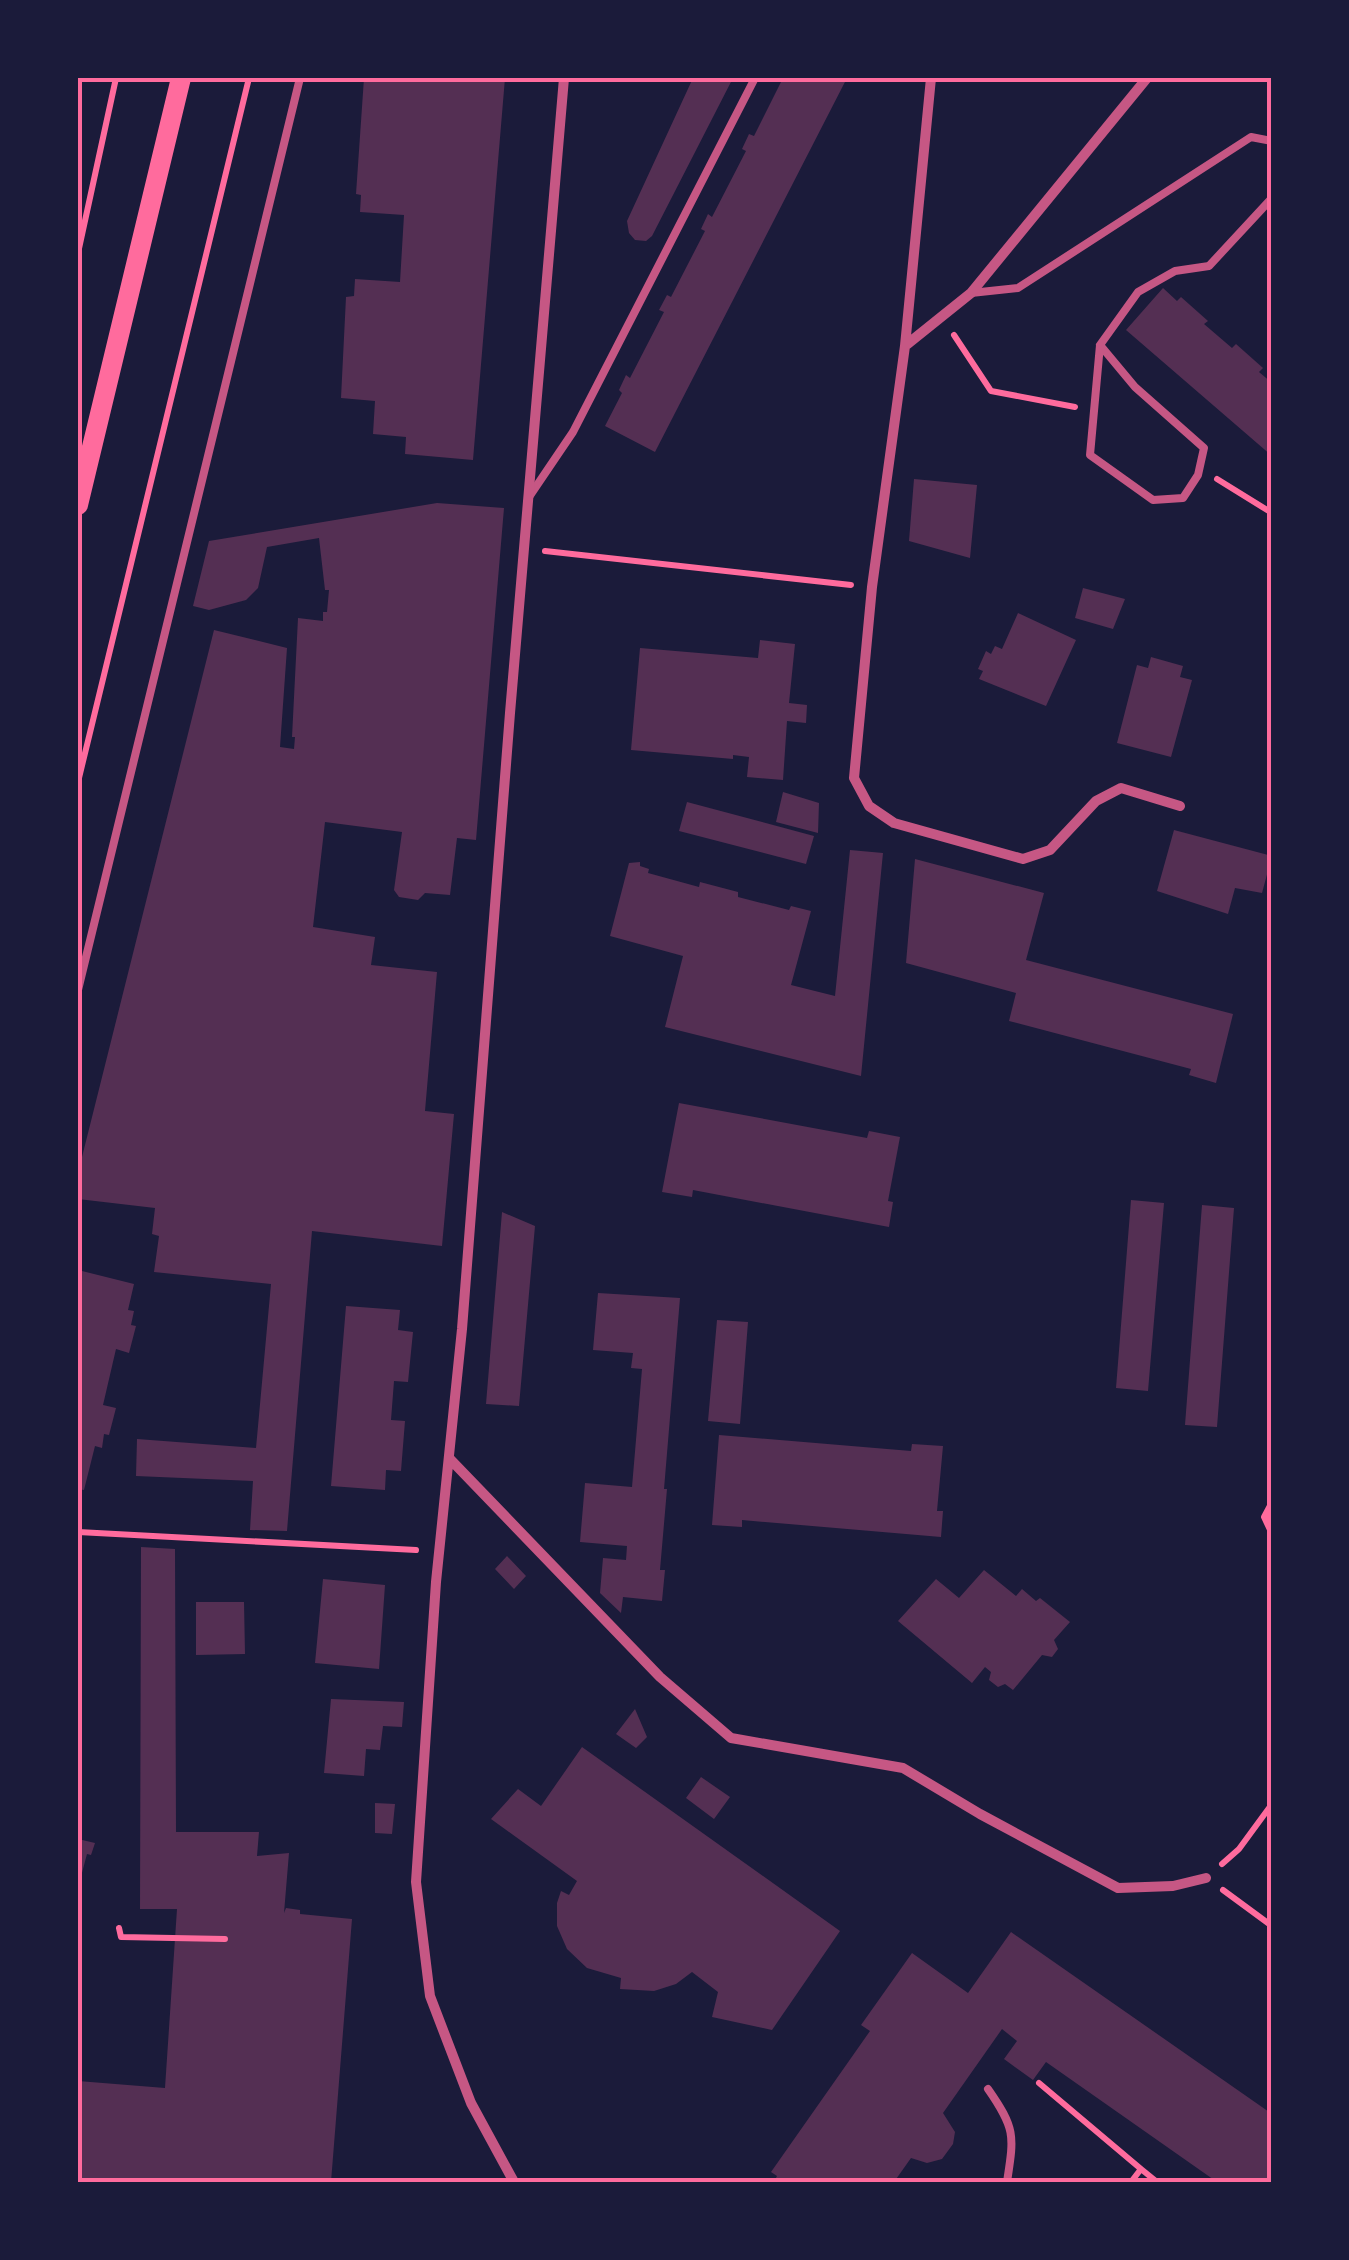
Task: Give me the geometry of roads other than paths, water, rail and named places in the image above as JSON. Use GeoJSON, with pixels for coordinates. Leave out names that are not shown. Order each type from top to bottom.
{"type":"FeatureCollection","features":[{"type":"Feature","properties":{"kind":"main road"},"geometry":{"type":"LineString","coordinates":[[78,505],[182,78]]}},
{"type":"Feature","properties":{"kind":"street"},"geometry":{"type":"LineString","coordinates":[[514,2182],[470,2102],[430,1996],[418,1893],[440,1551],[564,78]]}},
{"type":"Feature","properties":{"kind":"street"},"geometry":{"type":"LineString","coordinates":[[931,78],[905,346],[872,587],[854,778],[869,806],[894,824],[1023,858],[1050,850],[1096,802],[1121,788],[1180,806]]}},
{"type":"Feature","properties":{"kind":"street"},"geometry":{"type":"LineString","coordinates":[[905,346],[971,293],[1147,78]]}},
{"type":"Feature","properties":{"kind":"street"},"geometry":{"type":"LineString","coordinates":[[449,1458],[660,1677],[731,1738],[904,1768],[1118,1888],[1174,1886],[1206,1878]]}},
{"type":"Feature","properties":{"kind":"lane"},"geometry":{"type":"LineString","coordinates":[[78,990],[300,78]]}},
{"type":"Feature","properties":{"kind":"lane"},"geometry":{"type":"LineString","coordinates":[[528,497],[573,432],[755,78]]}},
{"type":"Feature","properties":{"kind":"lane"},"geometry":{"type":"LineString","coordinates":[[971,293],[1018,288],[1252,137],[1272,140]]}},
{"type":"Feature","properties":{"kind":"lane"},"geometry":{"type":"LineString","coordinates":[[1100,345],[1135,387],[1204,448],[1200,467],[1183,498],[1153,500],[1090,455],[1100,345],[1138,292],[1175,271],[1209,266],[1272,198]]}},
{"type":"Feature","properties":{"kind":"lane"},"geometry":{"type":"LineString","coordinates":[[988,2090],[1008,2118],[1012,2142],[1007,2182]]}}]}
